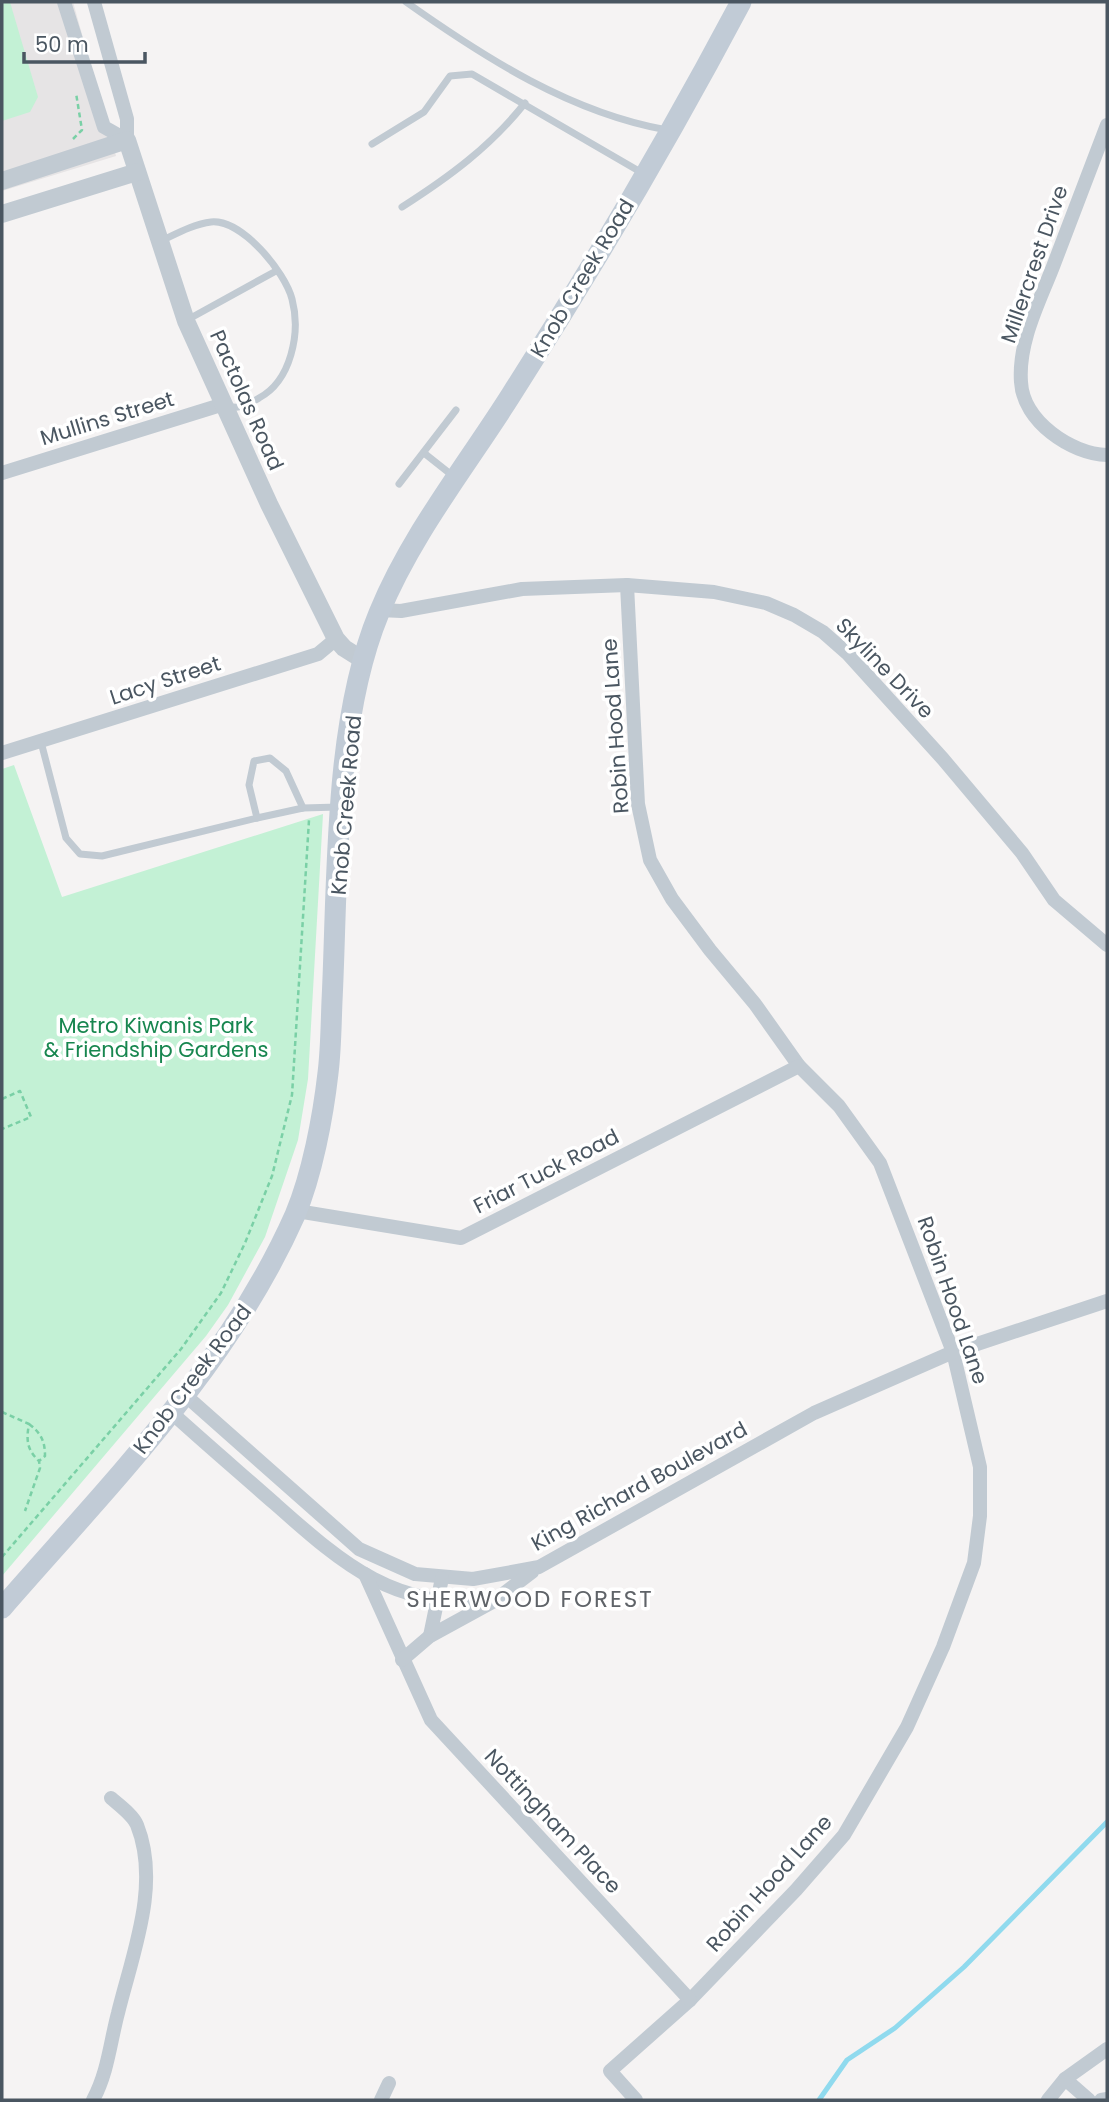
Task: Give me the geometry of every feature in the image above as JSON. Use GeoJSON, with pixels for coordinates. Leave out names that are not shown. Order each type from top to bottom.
{"type":"FeatureCollection","features":[{"type":"Feature","properties":{"kind":"main road","name":"Knob Creek Road"},"geometry":{"type":"LineString","coordinates":[[2,1608],[172,1413],[248,1309],[297,1211],[315,1142],[328,1072],[342,807],[363,660],[380,611],[428,520],[512,393],[672,131],[741,2]]}},
{"type":"Feature","properties":{"kind":"street"},"geometry":{"type":"LineString","coordinates":[[64,2],[104,127],[127,140]]}},
{"type":"Feature","properties":{"kind":"street","name":"Pactolas Road"},"geometry":{"type":"LineString","coordinates":[[94,2],[127,119],[127,140],[186,321],[336,639],[344,648],[363,660]]}},
{"type":"Feature","properties":{"kind":"street","name":"Millercrest Drive"},"geometry":{"type":"LineString","coordinates":[[1107,125],[1027,334],[1020,383],[1028,406],[1042,425],[1077,449],[1107,455]]}},
{"type":"Feature","properties":{"kind":"street"},"geometry":{"type":"LineString","coordinates":[[2,181],[127,140]]}},
{"type":"Feature","properties":{"kind":"street"},"geometry":{"type":"LineString","coordinates":[[2,214],[137,172]]}},
{"type":"Feature","properties":{"kind":"street","name":"Mullins Street"},"geometry":{"type":"LineString","coordinates":[[2,473],[224,404]]}},
{"type":"Feature","properties":{"kind":"street","name":"Skyline Drive"},"geometry":{"type":"LineString","coordinates":[[380,611],[401,611],[522,589],[627,585],[714,592],[766,603],[823,632],[848,654],[943,759],[1022,853],[1054,900],[1107,946]]}},
{"type":"Feature","properties":{"kind":"street","name":"Robin Hood Lane"},"geometry":{"type":"LineString","coordinates":[[627,585],[638,804],[650,860],[672,899],[755,1004],[799,1066],[838,1106],[880,1163],[953,1352],[980,1467],[980,1516],[974,1563],[943,1647],[907,1727],[844,1835],[796,1890],[690,2000],[610,2071],[636,2100]]}},
{"type":"Feature","properties":{"kind":"street","name":"Lacy Street"},"geometry":{"type":"LineString","coordinates":[[2,753],[317,654],[336,639]]}},
{"type":"Feature","properties":{"kind":"street","name":"Friar Tuck Road"},"geometry":{"type":"LineString","coordinates":[[297,1211],[461,1238],[799,1066]]}},
{"type":"Feature","properties":{"kind":"street","name":"King Richard Boulevard"},"geometry":{"type":"LineString","coordinates":[[185,1395],[359,1549],[415,1574],[473,1579],[539,1567],[814,1413],[953,1352],[1107,1301]]}},
{"type":"Feature","properties":{"kind":"street"},"geometry":{"type":"LineString","coordinates":[[172,1413],[348,1566],[394,1588],[439,1601],[464,1604],[494,1601]]}},
{"type":"Feature","properties":{"kind":"street"},"geometry":{"type":"LineString","coordinates":[[348,1566],[359,1549]]}},
{"type":"Feature","properties":{"kind":"street"},"geometry":{"type":"LineString","coordinates":[[402,1660],[430,1636],[494,1601],[539,1567]]}},
{"type":"Feature","properties":{"kind":"street","name":"Nottingham Place"},"geometry":{"type":"LineString","coordinates":[[365,1574],[431,1720],[690,2000]]}},
{"type":"Feature","properties":{"kind":"street"},"geometry":{"type":"LineString","coordinates":[[430,1636],[442,1578]]}},
{"type":"Feature","properties":{"kind":"street"},"geometry":{"type":"LineString","coordinates":[[93,2100],[109,2060],[117,2015],[138,1939],[145,1897],[143,1856],[136,1823],[111,1798]]}},
{"type":"Feature","properties":{"kind":"street"},"geometry":{"type":"LineString","coordinates":[[1048,2100],[1065,2079],[1107,2049]]}},
{"type":"Feature","properties":{"kind":"street"},"geometry":{"type":"LineString","coordinates":[[1065,2079],[1089,2100]]}},
{"type":"Feature","properties":{"kind":"street"},"geometry":{"type":"LineString","coordinates":[[381,2100],[389,2083]]}},
{"type":"Feature","properties":{"kind":"street"},"geometry":{"type":"LineString","coordinates":[[1101,2100],[1107,2099]]}},
{"type":"Feature","properties":{"kind":"lane"},"geometry":{"type":"LineString","coordinates":[[406,2],[510,71],[594,109],[636,124],[672,131]]}},
{"type":"Feature","properties":{"kind":"lane"},"geometry":{"type":"LineString","coordinates":[[372,144],[424,112],[450,76],[458,73],[472,74],[644,174]]}},
{"type":"Feature","properties":{"kind":"lane"},"geometry":{"type":"LineString","coordinates":[[402,207],[454,174],[484,149],[525,103]]}},
{"type":"Feature","properties":{"kind":"lane"},"geometry":{"type":"LineString","coordinates":[[160,241],[196,226],[222,223],[236,227],[258,245],[292,295],[296,318],[293,345],[282,379],[271,392],[245,406],[235,408],[224,404]]}},
{"type":"Feature","properties":{"kind":"lane"},"geometry":{"type":"LineString","coordinates":[[186,321],[276,271]]}},
{"type":"Feature","properties":{"kind":"lane"},"geometry":{"type":"LineString","coordinates":[[399,484],[456,410]]}},
{"type":"Feature","properties":{"kind":"lane"},"geometry":{"type":"LineString","coordinates":[[424,453],[456,478]]}},
{"type":"Feature","properties":{"kind":"lane"},"geometry":{"type":"LineString","coordinates":[[41,742],[66,838],[80,854],[102,856],[257,818],[306,808],[342,807]]}},
{"type":"Feature","properties":{"kind":"lane"},"geometry":{"type":"LineString","coordinates":[[257,818],[249,785],[254,761],[270,758],[286,771],[306,808]]}},
{"type":"Feature","properties":{"kind":"path"},"geometry":{"type":"LineString","coordinates":[[68,144],[82,130],[74,88]]}},
{"type":"Feature","properties":{"kind":"path"},"geometry":{"type":"LineString","coordinates":[[2,1557],[181,1349],[221,1293],[245,1243],[272,1176],[292,1095],[306,808]]}},
{"type":"Feature","properties":{"kind":"path"},"geometry":{"type":"LineString","coordinates":[[2,1099],[20,1091],[31,1116],[2,1129]]}},
{"type":"Feature","properties":{"kind":"path"},"geometry":{"type":"LineString","coordinates":[[2,1412],[40,1432],[45,1447],[45,1456],[40,1461],[25,1511]]}},
{"type":"Feature","properties":{"kind":"path"},"geometry":{"type":"LineString","coordinates":[[29,1424],[26,1440],[31,1454],[40,1461]]}},
{"type":"Feature","properties":{"kind":"shaded area"},"geometry":{"type":"Polygon","coordinates":[[[2,2],[73,2],[116,156],[2,191],[2,2]]]}},
{"type":"Feature","properties":{"kind":"green space"},"geometry":{"type":"Polygon","coordinates":[[[2,2],[10,2],[38,97],[30,112],[2,121],[2,2]]]}},
{"type":"Feature","properties":{"kind":"green space","name":"Metro Kiwanis Park & Friendship Gardens"},"geometry":{"type":"Polygon","coordinates":[[[14,765],[62,897],[323,814],[308,1079],[298,1140],[265,1237],[228,1305],[206,1336],[2,1576],[2,769],[14,765]]]}},
{"type":"Feature","properties":{"kind":"waterway"},"geometry":{"type":"LineString","coordinates":[[819,2100],[847,2060],[895,2028],[964,1967],[1107,1822]]}},
{"type":"Feature","properties":{"kind":"district","name":"SHERWOOD FOREST"},"geometry":{"type":"Point","coordinates":[530,1599]}}]}
